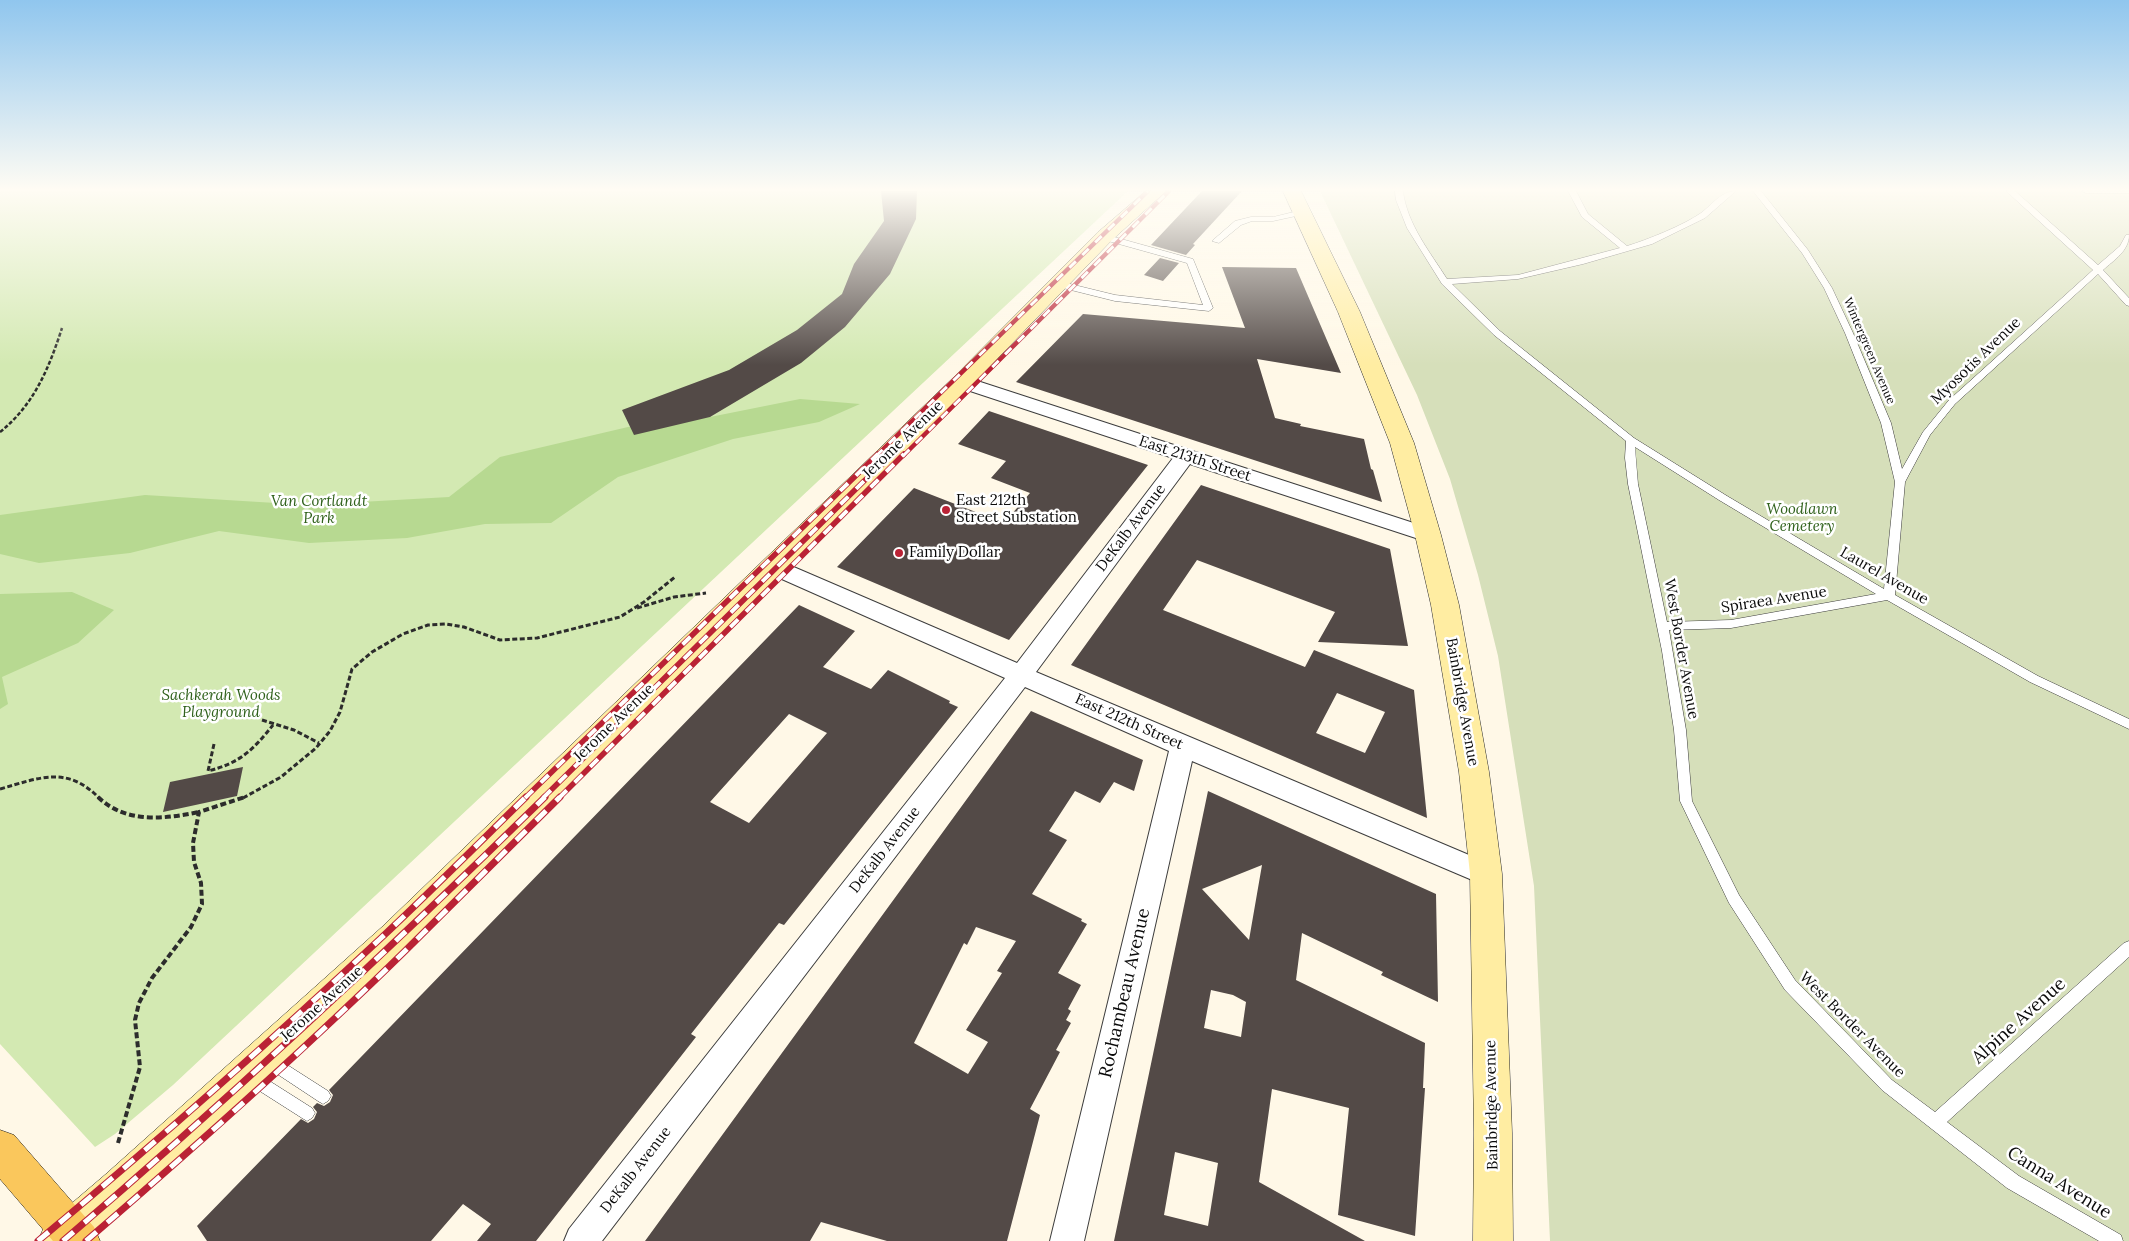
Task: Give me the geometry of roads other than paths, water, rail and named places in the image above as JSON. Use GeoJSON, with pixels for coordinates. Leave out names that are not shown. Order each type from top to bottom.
{"type":"FeatureCollection","features":[{"type":"Feature","properties":{"kind":"main road","name":"Jerome Avenue"},"geometry":{"type":"LineString","coordinates":[[70,1237],[254,1065],[394,938],[962,382],[1092,249]]}},
{"type":"Feature","properties":{"kind":"main road","name":"Bainbridge Avenue"},"geometry":{"type":"LineString","coordinates":[[1320,249],[1350,312],[1402,443],[1428,535],[1445,605],[1459,683],[1474,772],[1486,874],[1493,1133],[1493,1241]]}},
{"type":"Feature","properties":{"kind":"main road"},"geometry":{"type":"LineString","coordinates":[[0,1149],[70,1237]]}},
{"type":"Feature","properties":{"kind":"street","name":"East 213th Street"},"geometry":{"type":"LineString","coordinates":[[962,382],[1428,535]]}},
{"type":"Feature","properties":{"kind":"street","name":"DeKalb Avenue"},"geometry":{"type":"LineString","coordinates":[[581,1241],[1021,675],[1185,456]]}},
{"type":"Feature","properties":{"kind":"street","name":"East 212th Street"},"geometry":{"type":"LineString","coordinates":[[774,566],[1183,746],[1486,874]]}},
{"type":"Feature","properties":{"kind":"street","name":"Rochambeau Avenue"},"geometry":{"type":"LineString","coordinates":[[1066,1241],[1183,746]]}},
{"type":"Feature","properties":{"kind":"lane"},"geometry":{"type":"LineString","coordinates":[[1058,284],[1115,298],[1209,308],[1190,261],[1147,249]]}},
{"type":"Feature","properties":{"kind":"lane"},"geometry":{"type":"LineString","coordinates":[[1424,249],[1445,282],[1496,333],[1631,440]]}},
{"type":"Feature","properties":{"kind":"lane"},"geometry":{"type":"LineString","coordinates":[[1445,282],[1518,277],[1626,249]]}},
{"type":"Feature","properties":{"kind":"lane","name":"Wintergreen Avenue"},"geometry":{"type":"LineString","coordinates":[[1803,249],[1828,288],[1849,333],[1886,423],[1900,482]]}},
{"type":"Feature","properties":{"kind":"lane"},"geometry":{"type":"LineString","coordinates":[[2075,249],[2097,269],[2129,303]]}},
{"type":"Feature","properties":{"kind":"lane","name":"Myosotis Avenue"},"geometry":{"type":"LineString","coordinates":[[1889,596],[1900,482],[1926,434],[1952,402],[2120,249]]}},
{"type":"Feature","properties":{"kind":"lane","name":"Laurel Avenue"},"geometry":{"type":"LineString","coordinates":[[1631,440],[1731,503],[2034,679],[2129,724]]}},
{"type":"Feature","properties":{"kind":"lane","name":"West Border Avenue"},"geometry":{"type":"LineString","coordinates":[[1631,440],[1630,458],[1633,484],[1663,626],[1680,730],[1686,801],[1734,899],[1790,985],[1888,1085],[1935,1122]]}},
{"type":"Feature","properties":{"kind":"lane","name":"Spiraea Avenue"},"geometry":{"type":"LineString","coordinates":[[1663,626],[1731,624],[1889,596]]}},
{"type":"Feature","properties":{"kind":"lane","name":"Alpine Avenue"},"geometry":{"type":"LineString","coordinates":[[1935,1122],[2129,948]]}},
{"type":"Feature","properties":{"kind":"lane"},"geometry":{"type":"LineString","coordinates":[[254,1065],[323,1096]]}},
{"type":"Feature","properties":{"kind":"lane"},"geometry":{"type":"LineString","coordinates":[[254,1065],[307,1113]]}},
{"type":"Feature","properties":{"kind":"lane","name":"Canna Avenue"},"geometry":{"type":"LineString","coordinates":[[1935,1122],[2013,1182],[2115,1241]]}},
{"type":"Feature","properties":{"kind":"railway"},"geometry":{"type":"LineString","coordinates":[[876,456],[1089,249]]}},
{"type":"Feature","properties":{"kind":"railway"},"geometry":{"type":"LineString","coordinates":[[903,456],[1111,249]]}},
{"type":"Feature","properties":{"kind":"railway"},"geometry":{"type":"LineString","coordinates":[[893,456],[898,451]]}},
{"type":"Feature","properties":{"kind":"railway"},"geometry":{"type":"LineString","coordinates":[[525,798],[878,454]]}},
{"type":"Feature","properties":{"kind":"railway"},"geometry":{"type":"LineString","coordinates":[[543,798],[864,481],[894,454]]}},
{"type":"Feature","properties":{"kind":"railway"},"geometry":{"type":"LineString","coordinates":[[559,798],[904,454]]}},
{"type":"Feature","properties":{"kind":"railway"},"geometry":{"type":"LineString","coordinates":[[38,1241],[168,1130],[296,1016],[399,921],[526,797]]}},
{"type":"Feature","properties":{"kind":"railway"},"geometry":{"type":"LineString","coordinates":[[63,1241],[308,1023],[545,797]]}},
{"type":"Feature","properties":{"kind":"railway"},"geometry":{"type":"LineString","coordinates":[[86,1241],[208,1135],[327,1026],[560,797]]}},
{"type":"Feature","properties":{"kind":"place","name":"East 212th Street Substation"},"geometry":{"type":"Point","coordinates":[946,510]}},
{"type":"Feature","properties":{"kind":"place","name":"Family Dollar"},"geometry":{"type":"Point","coordinates":[899,553]}},
{"type":"Feature","properties":{"kind":"park label","name":"Van Cortlandt Park"},"geometry":{"type":"Point","coordinates":[319,510]}},
{"type":"Feature","properties":{"kind":"park label","name":"Woodlawn Cemetery"},"geometry":{"type":"Point","coordinates":[1802,518]}},
{"type":"Feature","properties":{"kind":"park label","name":"Sachkerah Woods Playground"},"geometry":{"type":"Point","coordinates":[221,704]}}]}
